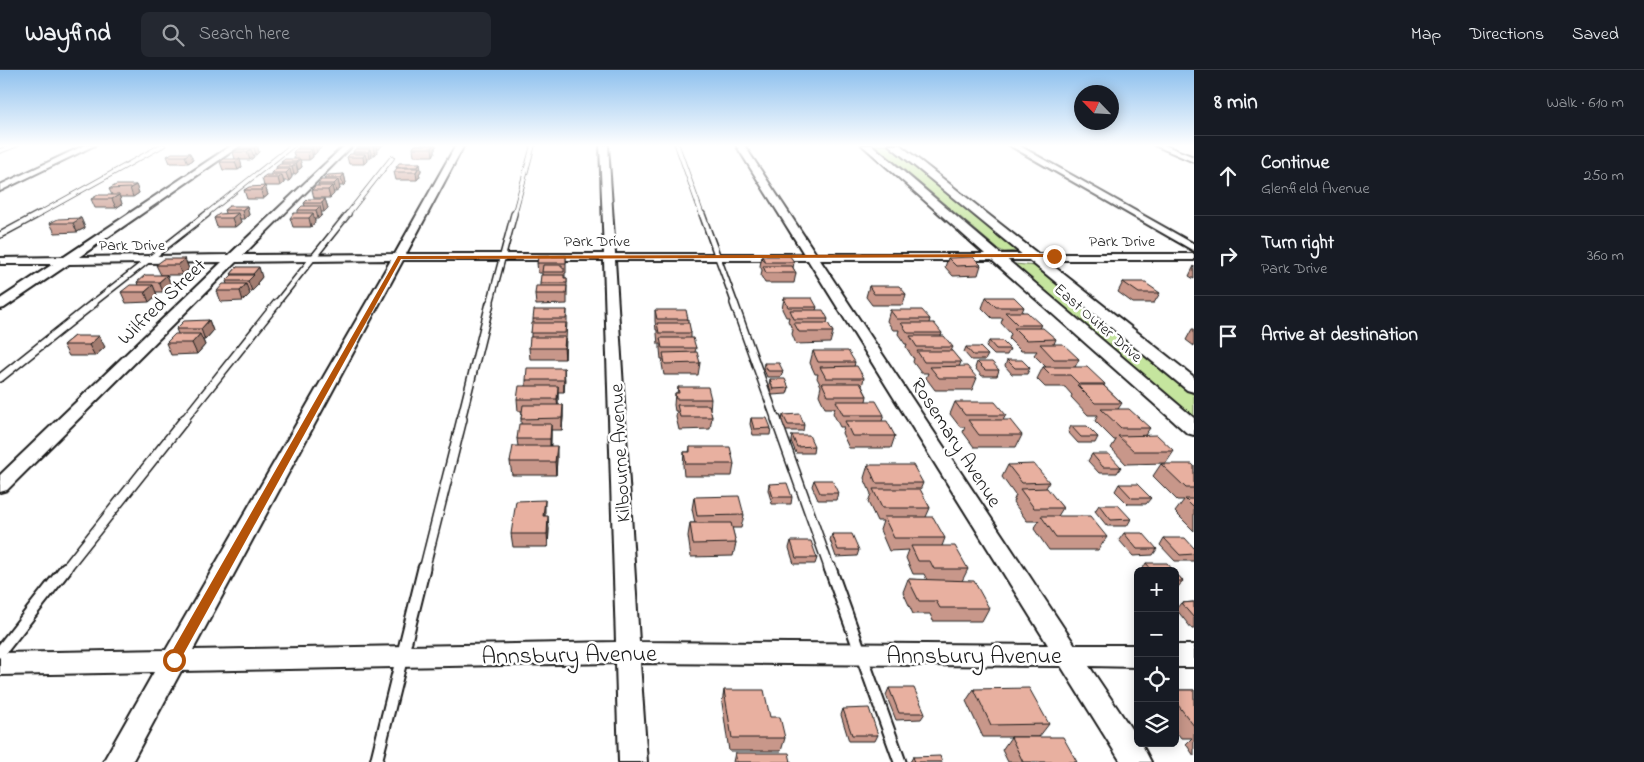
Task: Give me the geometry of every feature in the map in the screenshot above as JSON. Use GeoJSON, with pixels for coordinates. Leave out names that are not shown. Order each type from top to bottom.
{"type":"FeatureCollection","features":[{"type":"Feature","properties":{"kind":"street"},"geometry":{"type":"LineString","coordinates":[[0,188],[22,177]]}},
{"type":"Feature","properties":{"kind":"street"},"geometry":{"type":"LineString","coordinates":[[0,305],[190,177]]}},
{"type":"Feature","properties":{"kind":"street","name":"Wilfred Street"},"geometry":{"type":"LineString","coordinates":[[0,486],[316,177]]}},
{"type":"Feature","properties":{"kind":"street"},"geometry":{"type":"LineString","coordinates":[[118,762],[443,177]]}},
{"type":"Feature","properties":{"kind":"street","name":"Kilbourne Avenue"},"geometry":{"type":"LineString","coordinates":[[606,177],[633,762]]}},
{"type":"Feature","properties":{"kind":"street","name":"Rosemary Avenue"},"geometry":{"type":"LineString","coordinates":[[762,177],[814,256],[1137,762]]}},
{"type":"Feature","properties":{"kind":"street","name":"East Outer Drive"},"geometry":{"type":"LineString","coordinates":[[906,177],[1194,429]]}},
{"type":"Feature","properties":{"kind":"street","name":"East Outer Drive"},"geometry":{"type":"LineString","coordinates":[[934,177],[1194,386]]}},
{"type":"Feature","properties":{"kind":"street"},"geometry":{"type":"LineString","coordinates":[[1070,177],[1194,248]]}},
{"type":"Feature","properties":{"kind":"street","name":"Park Drive"},"geometry":{"type":"LineString","coordinates":[[0,261],[400,257],[1194,257]]}},
{"type":"Feature","properties":{"kind":"street","name":"Annsbury Avenue"},"geometry":{"type":"LineString","coordinates":[[0,664],[628,652],[1134,656]]}},
{"type":"Feature","properties":{"kind":"street"},"geometry":{"type":"LineString","coordinates":[[1179,656],[1194,656]]}},
{"type":"Feature","properties":{"kind":"lane"},"geometry":{"type":"LineString","coordinates":[[0,235],[105,177]]}},
{"type":"Feature","properties":{"kind":"lane"},"geometry":{"type":"LineString","coordinates":[[0,378],[253,177]]}},
{"type":"Feature","properties":{"kind":"lane"},"geometry":{"type":"LineString","coordinates":[[0,652],[377,177]]}},
{"type":"Feature","properties":{"kind":"lane"},"geometry":{"type":"LineString","coordinates":[[376,762],[523,177]]}},
{"type":"Feature","properties":{"kind":"lane"},"geometry":{"type":"LineString","coordinates":[[689,177],[900,762]]}},
{"type":"Feature","properties":{"kind":"green space"},"geometry":{"type":"Polygon","coordinates":[[[913,177],[928,177],[1018,251],[1004,252],[913,177]]]}},
{"type":"Feature","properties":{"kind":"green space"},"geometry":{"type":"Polygon","coordinates":[[[1015,264],[1036,266],[1194,395],[1194,419],[1015,264]]]}},
{"type":"Feature","properties":{"kind":"building"},"geometry":{"type":"Polygon","coordinates":[[[321,180],[338,180],[334,184],[318,184],[321,180]]]}},
{"type":"Feature","properties":{"kind":"building"},"geometry":{"type":"Polygon","coordinates":[[[116,185],[136,185],[130,188],[109,189],[116,185]]]}},
{"type":"Feature","properties":{"kind":"building"},"geometry":{"type":"Polygon","coordinates":[[[265,186],[261,190],[244,190],[249,187],[265,186]]]}},
{"type":"Feature","properties":{"kind":"building"},"geometry":{"type":"Polygon","coordinates":[[[315,186],[332,186],[328,190],[312,190],[315,186]]]}},
{"type":"Feature","properties":{"kind":"building"},"geometry":{"type":"Polygon","coordinates":[[[98,195],[119,195],[112,199],[91,199],[98,195]]]}},
{"type":"Feature","properties":{"kind":"building"},"geometry":{"type":"Polygon","coordinates":[[[308,199],[325,199],[322,203],[304,203],[308,199]]]}},
{"type":"Feature","properties":{"kind":"building"},"geometry":{"type":"Polygon","coordinates":[[[229,206],[247,206],[242,210],[224,210],[229,206]]]}},
{"type":"Feature","properties":{"kind":"building"},"geometry":{"type":"Polygon","coordinates":[[[302,206],[320,206],[316,210],[298,210],[302,206]]]}},
{"type":"Feature","properties":{"kind":"building"},"geometry":{"type":"Polygon","coordinates":[[[238,213],[232,218],[214,218],[219,214],[238,213]]]}},
{"type":"Feature","properties":{"kind":"building"},"geometry":{"type":"Polygon","coordinates":[[[294,213],[313,213],[309,218],[290,218],[294,213]]]}},
{"type":"Feature","properties":{"kind":"building"},"geometry":{"type":"Polygon","coordinates":[[[81,218],[73,223],[50,223],[58,219],[81,218]]]}},
{"type":"Feature","properties":{"kind":"building"},"geometry":{"type":"Polygon","coordinates":[[[566,256],[566,263],[537,263],[538,257],[566,256]]]}},
{"type":"Feature","properties":{"kind":"building"},"geometry":{"type":"Polygon","coordinates":[[[762,256],[790,256],[794,262],[765,262],[762,256]]]}},
{"type":"Feature","properties":{"kind":"building"},"geometry":{"type":"Polygon","coordinates":[[[973,257],[981,265],[956,266],[948,258],[973,257]]]}},
{"type":"Feature","properties":{"kind":"building"},"geometry":{"type":"Polygon","coordinates":[[[164,259],[185,259],[178,265],[156,265],[164,259]]]}},
{"type":"Feature","properties":{"kind":"building"},"geometry":{"type":"Polygon","coordinates":[[[543,265],[562,265],[564,272],[542,272],[543,265]]]}},
{"type":"Feature","properties":{"kind":"building"},"geometry":{"type":"Polygon","coordinates":[[[763,266],[792,266],[796,273],[766,273],[763,266]]]}},
{"type":"Feature","properties":{"kind":"building"},"geometry":{"type":"Polygon","coordinates":[[[237,267],[259,267],[253,274],[231,274],[237,267]]]}},
{"type":"Feature","properties":{"kind":"building"},"geometry":{"type":"Polygon","coordinates":[[[145,275],[167,275],[159,282],[137,282],[145,275]]]}},
{"type":"Feature","properties":{"kind":"building"},"geometry":{"type":"Polygon","coordinates":[[[232,275],[254,275],[248,281],[226,281],[232,275]]]}},
{"type":"Feature","properties":{"kind":"building"},"geometry":{"type":"Polygon","coordinates":[[[541,275],[564,275],[564,278],[567,278],[567,283],[540,283],[541,275]]]}},
{"type":"Feature","properties":{"kind":"building"},"geometry":{"type":"Polygon","coordinates":[[[1123,282],[1144,282],[1160,293],[1139,293],[1123,282]]]}},
{"type":"Feature","properties":{"kind":"building"},"geometry":{"type":"Polygon","coordinates":[[[223,284],[246,284],[240,291],[217,291],[223,284]]]}},
{"type":"Feature","properties":{"kind":"building"},"geometry":{"type":"Polygon","coordinates":[[[130,285],[153,285],[145,292],[121,292],[130,285]]]}},
{"type":"Feature","properties":{"kind":"building"},"geometry":{"type":"Polygon","coordinates":[[[536,286],[567,286],[566,294],[535,294],[536,286]]]}},
{"type":"Feature","properties":{"kind":"building"},"geometry":{"type":"Polygon","coordinates":[[[869,286],[899,286],[906,294],[874,294],[869,286]]]}},
{"type":"Feature","properties":{"kind":"building"},"geometry":{"type":"Polygon","coordinates":[[[986,297],[1014,297],[1024,307],[996,307],[986,297]]]}},
{"type":"Feature","properties":{"kind":"building"},"geometry":{"type":"Polygon","coordinates":[[[784,298],[812,298],[817,307],[788,307],[784,298]]]}},
{"type":"Feature","properties":{"kind":"building"},"geometry":{"type":"Polygon","coordinates":[[[534,310],[567,310],[566,319],[533,319],[534,310]]]}},
{"type":"Feature","properties":{"kind":"building"},"geometry":{"type":"Polygon","coordinates":[[[655,310],[686,310],[688,319],[657,319],[655,310]]]}},
{"type":"Feature","properties":{"kind":"building"},"geometry":{"type":"Polygon","coordinates":[[[790,310],[823,310],[828,319],[794,319],[790,310]]]}},
{"type":"Feature","properties":{"kind":"building"},"geometry":{"type":"Polygon","coordinates":[[[890,310],[922,310],[930,319],[897,319],[890,310]]]}},
{"type":"Feature","properties":{"kind":"building"},"geometry":{"type":"Polygon","coordinates":[[[1005,312],[1027,312],[1041,325],[1018,325],[1005,312]]]}},
{"type":"Feature","properties":{"kind":"building"},"geometry":{"type":"Polygon","coordinates":[[[209,320],[201,329],[176,329],[184,321],[209,320]]]}},
{"type":"Feature","properties":{"kind":"building"},"geometry":{"type":"Polygon","coordinates":[[[532,323],[566,323],[565,333],[531,333],[532,323]]]}},
{"type":"Feature","properties":{"kind":"building"},"geometry":{"type":"Polygon","coordinates":[[[657,323],[689,323],[691,333],[659,333],[657,323]]]}},
{"type":"Feature","properties":{"kind":"building"},"geometry":{"type":"Polygon","coordinates":[[[794,323],[828,323],[833,332],[799,332],[794,323]]]}},
{"type":"Feature","properties":{"kind":"building"},"geometry":{"type":"Polygon","coordinates":[[[901,323],[934,323],[942,333],[908,333],[901,323]]]}},
{"type":"Feature","properties":{"kind":"building"},"geometry":{"type":"Polygon","coordinates":[[[1014,328],[1043,328],[1056,339],[1026,340],[1014,328]]]}},
{"type":"Feature","properties":{"kind":"building"},"geometry":{"type":"Polygon","coordinates":[[[175,334],[200,334],[192,343],[166,343],[175,334]]]}},
{"type":"Feature","properties":{"kind":"building"},"geometry":{"type":"Polygon","coordinates":[[[74,336],[99,336],[89,345],[63,345],[74,336]]]}},
{"type":"Feature","properties":{"kind":"building"},"geometry":{"type":"Polygon","coordinates":[[[910,336],[944,336],[953,347],[917,347],[910,336]]]}},
{"type":"Feature","properties":{"kind":"building"},"geometry":{"type":"Polygon","coordinates":[[[530,337],[565,337],[564,348],[529,348],[530,337]]]}},
{"type":"Feature","properties":{"kind":"building"},"geometry":{"type":"Polygon","coordinates":[[[660,338],[693,338],[696,348],[662,348],[660,338]]]}},
{"type":"Feature","properties":{"kind":"building"},"geometry":{"type":"Polygon","coordinates":[[[989,341],[1002,341],[1010,349],[996,349],[989,341]]]}},
{"type":"Feature","properties":{"kind":"building"},"geometry":{"type":"Polygon","coordinates":[[[1040,344],[1063,344],[1079,359],[1054,359],[1040,344]]]}},
{"type":"Feature","properties":{"kind":"building"},"geometry":{"type":"Polygon","coordinates":[[[966,347],[980,347],[988,355],[973,355],[966,347]]]}},
{"type":"Feature","properties":{"kind":"building"},"geometry":{"type":"Polygon","coordinates":[[[813,351],[848,351],[855,362],[818,362],[813,351]]]}},
{"type":"Feature","properties":{"kind":"building"},"geometry":{"type":"Polygon","coordinates":[[[917,351],[952,351],[961,362],[924,362],[917,351]]]}},
{"type":"Feature","properties":{"kind":"building"},"geometry":{"type":"Polygon","coordinates":[[[697,352],[700,363],[665,364],[663,353],[697,352]]]}},
{"type":"Feature","properties":{"kind":"building"},"geometry":{"type":"Polygon","coordinates":[[[1007,360],[1022,360],[1030,368],[1015,368],[1007,360]]]}},
{"type":"Feature","properties":{"kind":"building"},"geometry":{"type":"Polygon","coordinates":[[[977,362],[992,362],[999,370],[985,370],[977,362]]]}},
{"type":"Feature","properties":{"kind":"building"},"geometry":{"type":"Polygon","coordinates":[[[764,363],[779,363],[783,371],[768,371],[764,363]]]}},
{"type":"Feature","properties":{"kind":"building"},"geometry":{"type":"Polygon","coordinates":[[[857,366],[864,378],[826,378],[820,367],[857,366]]]}},
{"type":"Feature","properties":{"kind":"building"},"geometry":{"type":"Polygon","coordinates":[[[967,366],[977,378],[939,378],[930,367],[967,366]]]}},
{"type":"Feature","properties":{"kind":"building"},"geometry":{"type":"Polygon","coordinates":[[[1043,367],[1087,367],[1105,384],[1079,384],[1070,375],[1051,375],[1043,367]]]}},
{"type":"Feature","properties":{"kind":"building"},"geometry":{"type":"Polygon","coordinates":[[[527,368],[564,368],[564,380],[526,380],[527,368]]]}},
{"type":"Feature","properties":{"kind":"building"},"geometry":{"type":"Polygon","coordinates":[[[770,379],[785,379],[789,388],[773,389],[770,379]]]}},
{"type":"Feature","properties":{"kind":"building"},"geometry":{"type":"Polygon","coordinates":[[[822,383],[860,383],[867,396],[828,396],[822,383]]]}},
{"type":"Feature","properties":{"kind":"building"},"geometry":{"type":"Polygon","coordinates":[[[1077,385],[1103,385],[1122,403],[1095,403],[1077,385]]]}},
{"type":"Feature","properties":{"kind":"building"},"geometry":{"type":"Polygon","coordinates":[[[519,386],[558,386],[557,399],[517,399],[519,386]]]}},
{"type":"Feature","properties":{"kind":"building"},"geometry":{"type":"Polygon","coordinates":[[[678,387],[708,387],[711,399],[676,399],[675,393],[679,393],[678,387]]]}},
{"type":"Feature","properties":{"kind":"building"},"geometry":{"type":"Polygon","coordinates":[[[836,401],[876,401],[884,415],[843,415],[836,401]]]}},
{"type":"Feature","properties":{"kind":"building"},"geometry":{"type":"Polygon","coordinates":[[[955,402],[995,402],[1006,415],[965,415],[955,402]]]}},
{"type":"Feature","properties":{"kind":"building"},"geometry":{"type":"Polygon","coordinates":[[[523,405],[563,405],[562,418],[521,419],[523,405]]]}},
{"type":"Feature","properties":{"kind":"building"},"geometry":{"type":"Polygon","coordinates":[[[677,405],[709,405],[712,417],[680,417],[677,405]]]}},
{"type":"Feature","properties":{"kind":"building"},"geometry":{"type":"Polygon","coordinates":[[[1101,409],[1129,409],[1150,428],[1121,428],[1101,409]]]}},
{"type":"Feature","properties":{"kind":"building"},"geometry":{"type":"Polygon","coordinates":[[[800,414],[804,425],[788,425],[783,415],[800,414]]]}},
{"type":"Feature","properties":{"kind":"building"},"geometry":{"type":"Polygon","coordinates":[[[751,418],[767,418],[771,428],[754,429],[751,418]]]}},
{"type":"Feature","properties":{"kind":"building"},"geometry":{"type":"Polygon","coordinates":[[[968,420],[1010,420],[1022,435],[979,435],[968,420]]]}},
{"type":"Feature","properties":{"kind":"building"},"geometry":{"type":"Polygon","coordinates":[[[845,421],[887,421],[895,436],[852,436],[845,421]]]}},
{"type":"Feature","properties":{"kind":"building"},"geometry":{"type":"Polygon","coordinates":[[[519,424],[551,424],[550,439],[517,439],[519,424]]]}},
{"type":"Feature","properties":{"kind":"building"},"geometry":{"type":"Polygon","coordinates":[[[1071,426],[1087,426],[1098,437],[1081,437],[1071,426]]]}},
{"type":"Feature","properties":{"kind":"building"},"geometry":{"type":"Polygon","coordinates":[[[792,435],[809,435],[814,446],[797,447],[792,435]]]}},
{"type":"Feature","properties":{"kind":"building"},"geometry":{"type":"Polygon","coordinates":[[[1157,435],[1174,451],[1134,451],[1118,436],[1157,435]]]}},
{"type":"Feature","properties":{"kind":"building"},"geometry":{"type":"Polygon","coordinates":[[[513,446],[557,446],[555,462],[510,462],[513,446]]]}},
{"type":"Feature","properties":{"kind":"building"},"geometry":{"type":"Polygon","coordinates":[[[690,447],[730,447],[734,464],[686,464],[684,452],[690,452],[690,447]]]}},
{"type":"Feature","properties":{"kind":"building"},"geometry":{"type":"Polygon","coordinates":[[[1092,454],[1109,454],[1121,467],[1103,467],[1092,454]]]}},
{"type":"Feature","properties":{"kind":"building"},"geometry":{"type":"Polygon","coordinates":[[[1034,464],[1049,482],[1022,483],[1008,465],[1034,464]]]}},
{"type":"Feature","properties":{"kind":"building"},"geometry":{"type":"Polygon","coordinates":[[[1161,464],[1192,464],[1194,466],[1194,488],[1186,488],[1161,464]]]}},
{"type":"Feature","properties":{"kind":"building"},"geometry":{"type":"Polygon","coordinates":[[[868,465],[913,465],[923,483],[876,483],[868,465]]]}},
{"type":"Feature","properties":{"kind":"building"},"geometry":{"type":"Polygon","coordinates":[[[814,480],[832,480],[838,493],[820,493],[814,480]]]}},
{"type":"Feature","properties":{"kind":"building"},"geometry":{"type":"Polygon","coordinates":[[[787,483],[792,497],[773,497],[769,484],[787,483]]]}},
{"type":"Feature","properties":{"kind":"building"},"geometry":{"type":"Polygon","coordinates":[[[1119,484],[1137,484],[1151,498],[1132,498],[1119,484]]]}},
{"type":"Feature","properties":{"kind":"building"},"geometry":{"type":"Polygon","coordinates":[[[1047,488],[1063,508],[1034,508],[1020,489],[1047,488]]]}},
{"type":"Feature","properties":{"kind":"building"},"geometry":{"type":"Polygon","coordinates":[[[873,489],[920,489],[930,508],[882,508],[873,489]]]}},
{"type":"Feature","properties":{"kind":"building"},"geometry":{"type":"Polygon","coordinates":[[[739,496],[744,515],[697,516],[694,497],[739,496]]]}},
{"type":"Feature","properties":{"kind":"building"},"geometry":{"type":"Polygon","coordinates":[[[1185,499],[1194,499],[1194,508],[1185,499]]]}},
{"type":"Feature","properties":{"kind":"building"},"geometry":{"type":"Polygon","coordinates":[[[545,500],[543,516],[548,516],[547,534],[511,534],[516,501],[545,500]]]}},
{"type":"Feature","properties":{"kind":"building"},"geometry":{"type":"Polygon","coordinates":[[[1099,505],[1118,505],[1131,519],[1111,520],[1099,505]]]}},
{"type":"Feature","properties":{"kind":"building"},"geometry":{"type":"Polygon","coordinates":[[[1041,516],[1090,516],[1107,537],[1056,537],[1041,516]]]}},
{"type":"Feature","properties":{"kind":"building"},"geometry":{"type":"Polygon","coordinates":[[[884,517],[933,517],[945,538],[894,538],[884,517]]]}},
{"type":"Feature","properties":{"kind":"building"},"geometry":{"type":"Polygon","coordinates":[[[690,523],[731,523],[736,543],[693,544],[690,523]]]}},
{"type":"Feature","properties":{"kind":"building"},"geometry":{"type":"Polygon","coordinates":[[[1124,533],[1143,533],[1157,549],[1137,549],[1124,533]]]}},
{"type":"Feature","properties":{"kind":"building"},"geometry":{"type":"Polygon","coordinates":[[[832,534],[852,534],[859,550],[838,550],[832,534]]]}},
{"type":"Feature","properties":{"kind":"building"},"geometry":{"type":"Polygon","coordinates":[[[1164,538],[1185,538],[1194,548],[1194,554],[1180,555],[1164,538]]]}},
{"type":"Feature","properties":{"kind":"building"},"geometry":{"type":"Polygon","coordinates":[[[791,541],[811,541],[817,558],[796,558],[791,541]]]}},
{"type":"Feature","properties":{"kind":"building"},"geometry":{"type":"Polygon","coordinates":[[[911,546],[955,546],[968,569],[934,569],[930,561],[918,561],[911,546]]]}},
{"type":"Feature","properties":{"kind":"building"},"geometry":{"type":"Polygon","coordinates":[[[1146,563],[1167,563],[1170,567],[1150,567],[1146,563]]]}},
{"type":"Feature","properties":{"kind":"building"},"geometry":{"type":"Polygon","coordinates":[[[908,579],[974,581],[989,608],[940,608],[936,601],[919,601],[908,579]]]}},
{"type":"Feature","properties":{"kind":"building"},"geometry":{"type":"Polygon","coordinates":[[[1194,602],[1194,618],[1181,603],[1194,602]]]}},
{"type":"Feature","properties":{"kind":"building"},"geometry":{"type":"Polygon","coordinates":[[[889,688],[914,688],[925,713],[899,713],[889,688]]]}},
{"type":"Feature","properties":{"kind":"building"},"geometry":{"type":"Polygon","coordinates":[[[1029,688],[1049,724],[991,725],[974,689],[1029,688]]]}},
{"type":"Feature","properties":{"kind":"building"},"geometry":{"type":"Polygon","coordinates":[[[724,690],[764,690],[770,717],[780,717],[785,738],[732,738],[724,690]]]}},
{"type":"Feature","properties":{"kind":"building"},"geometry":{"type":"Polygon","coordinates":[[[1179,690],[1194,690],[1194,726],[1179,706],[1179,690]]]}},
{"type":"Feature","properties":{"kind":"building"},"geometry":{"type":"Polygon","coordinates":[[[869,708],[878,735],[852,735],[843,709],[869,708]]]}},
{"type":"Feature","properties":{"kind":"building"},"geometry":{"type":"Polygon","coordinates":[[[1011,737],[1063,737],[1077,762],[1023,762],[1011,737]]]}},
{"type":"Feature","properties":{"kind":"building"},"geometry":{"type":"Polygon","coordinates":[[[735,753],[789,753],[791,762],[737,762],[735,753]]]}},
{"type":"Feature","properties":{"kind":"building"},"geometry":{"type":"Polygon","coordinates":[[[940,756],[942,762],[915,762],[913,757],[940,756]]]}},
{"type":"Feature","properties":{"kind":"route"},"geometry":{"type":"LineString","coordinates":[[174,660],[400,257],[1054,256]]}}]}
